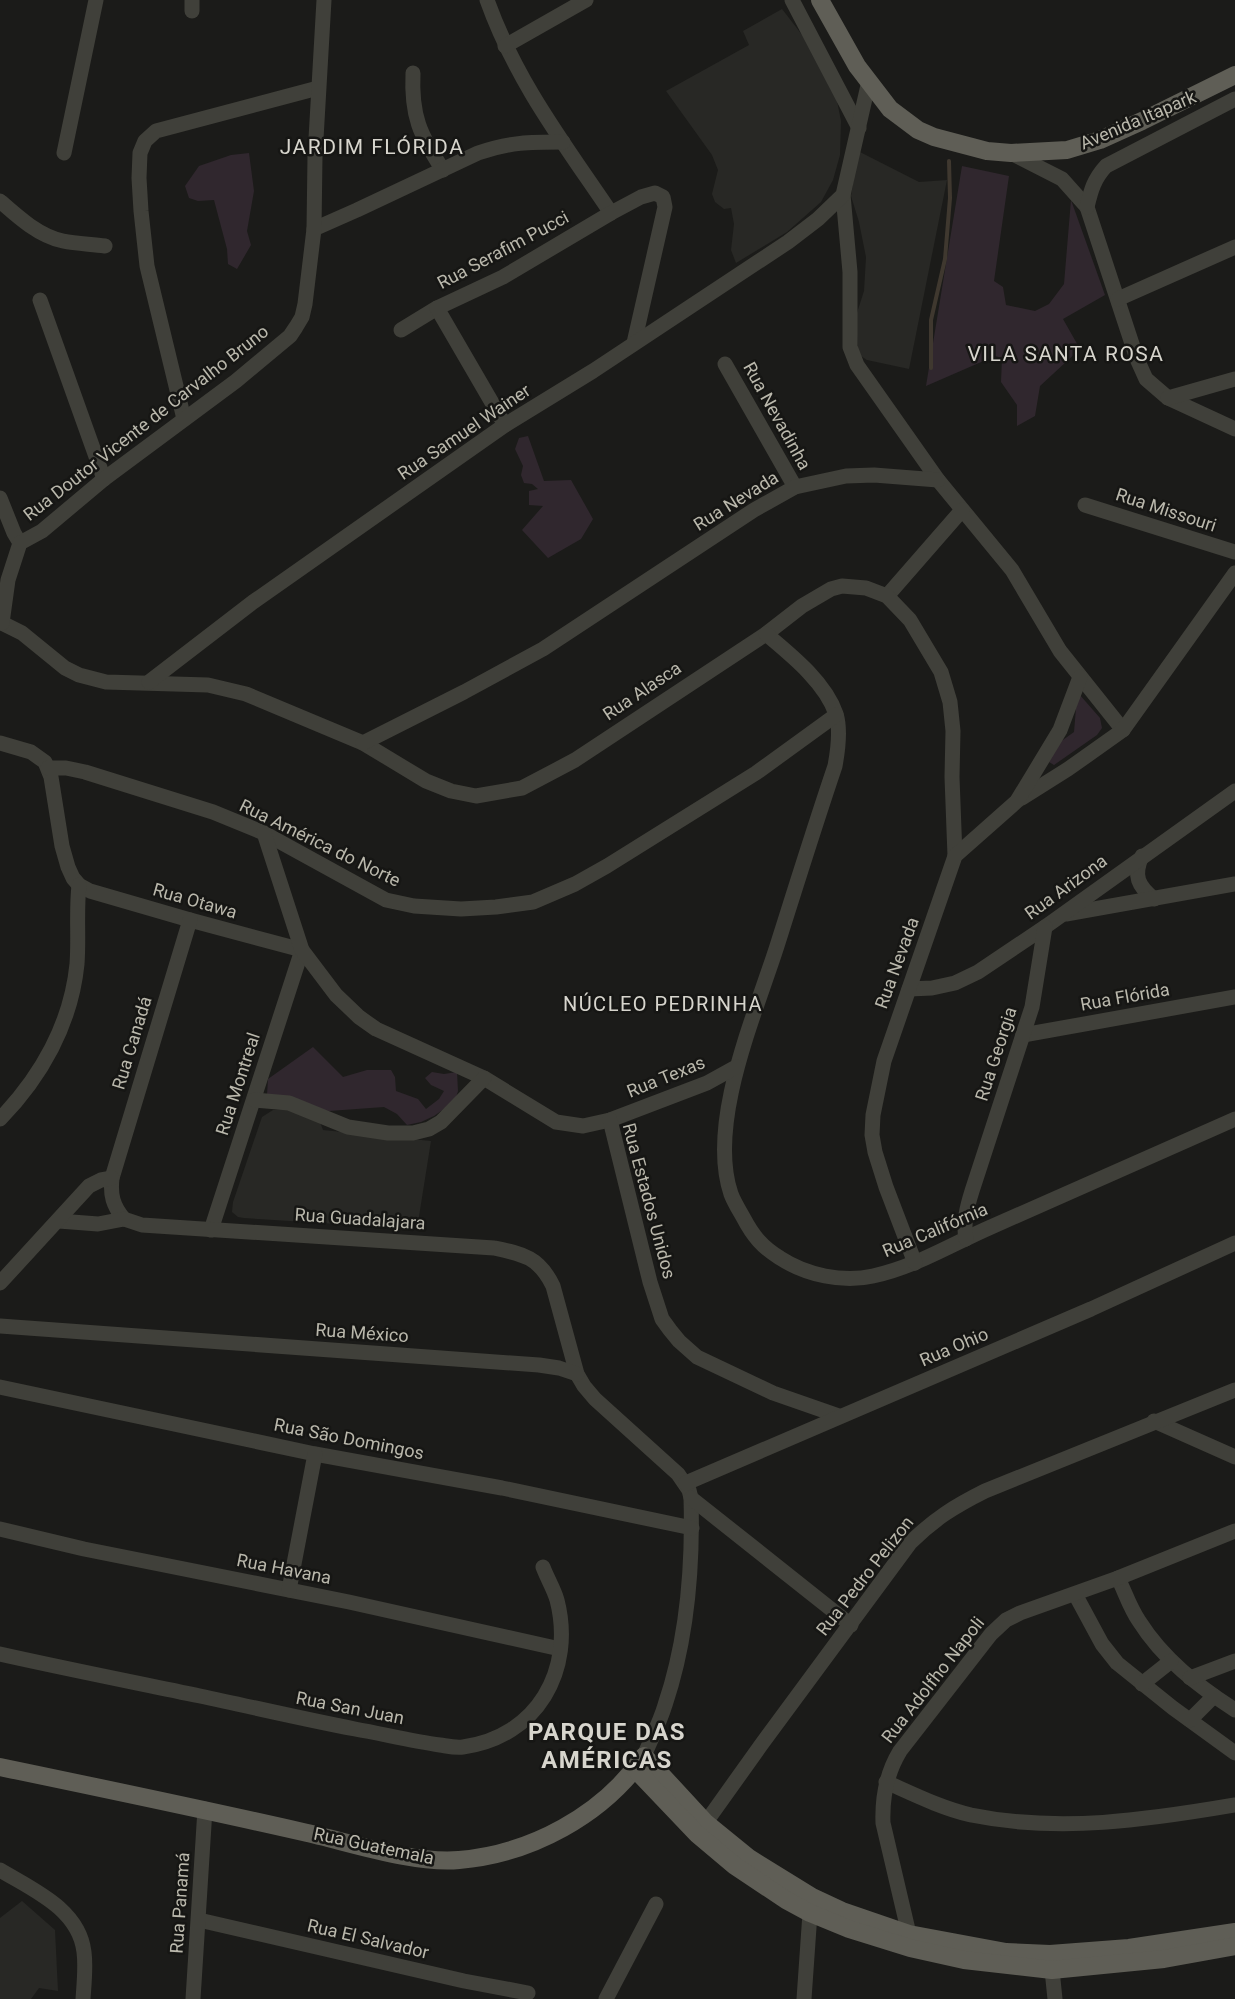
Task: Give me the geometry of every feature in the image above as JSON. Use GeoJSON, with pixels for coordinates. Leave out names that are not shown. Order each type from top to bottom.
{"type":"FeatureCollection","features":[{"type":"Feature","properties":{"kind":"main road","name":"Avenida Itapark"},"geometry":{"type":"LineString","coordinates":[[820,0],[848,51],[890,109],[918,130],[934,137],[987,151],[1011,153],[1067,150],[1100,140],[1235,75]]}},
{"type":"Feature","properties":{"kind":"main road","name":"Rua Guatemala"},"geometry":{"type":"LineString","coordinates":[[0,1767],[205,1809],[375,1849],[445,1861],[491,1855],[539,1839],[573,1822],[606,1799],[639,1762]]}},
{"type":"Feature","properties":{"kind":"main road"},"geometry":{"type":"LineString","coordinates":[[639,1762],[735,1866],[810,1913],[849,1929],[910,1948],[964,1960],[1051,1962],[1164,1959],[1235,1946]]}},
{"type":"Feature","properties":{"kind":"main road"},"geometry":{"type":"LineString","coordinates":[[702,1829],[812,1898],[842,1911],[909,1934],[1051,1962],[1235,1932]]}},
{"type":"Feature","properties":{"kind":"street"},"geometry":{"type":"LineString","coordinates":[[64,153],[96,0]]}},
{"type":"Feature","properties":{"kind":"street","name":"Rua Doutor Vicente de Carvalho Bruno"},"geometry":{"type":"LineString","coordinates":[[1,623],[8,580],[20,543],[42,531],[104,480],[243,375],[290,336],[302,317],[314,228],[315,156],[324,0]]}},
{"type":"Feature","properties":{"kind":"street"},"geometry":{"type":"LineString","coordinates":[[487,0],[505,46],[530,92],[611,213]]}},
{"type":"Feature","properties":{"kind":"street"},"geometry":{"type":"LineString","coordinates":[[505,46],[586,0]]}},
{"type":"Feature","properties":{"kind":"street"},"geometry":{"type":"LineString","coordinates":[[792,0],[859,128]]}},
{"type":"Feature","properties":{"kind":"street"},"geometry":{"type":"LineString","coordinates":[[413,73],[413,104],[421,134],[443,170]]}},
{"type":"Feature","properties":{"kind":"street"},"geometry":{"type":"LineString","coordinates":[[869,81],[843,195],[849,247],[849,330],[853,356],[939,480],[1012,570],[1060,651],[1123,730]]}},
{"type":"Feature","properties":{"kind":"street"},"geometry":{"type":"LineString","coordinates":[[1214,86],[1235,99]]}},
{"type":"Feature","properties":{"kind":"street"},"geometry":{"type":"LineString","coordinates":[[184,419],[147,266],[141,211],[140,153],[145,141],[156,131],[318,88]]}},
{"type":"Feature","properties":{"kind":"street"},"geometry":{"type":"LineString","coordinates":[[1087,207],[1097,175],[1106,166],[1235,99]]}},
{"type":"Feature","properties":{"kind":"street"},"geometry":{"type":"LineString","coordinates":[[314,228],[497,146],[530,141],[563,142]]}},
{"type":"Feature","properties":{"kind":"street"},"geometry":{"type":"LineString","coordinates":[[1011,153],[1062,179],[1087,207],[1146,380],[1168,398],[1235,429]]}},
{"type":"Feature","properties":{"kind":"street"},"geometry":{"type":"LineString","coordinates":[[1073,190],[1092,186]]}},
{"type":"Feature","properties":{"kind":"street","name":"Rua Serafim Pucci"},"geometry":{"type":"LineString","coordinates":[[505,425],[437,308],[503,277],[611,213],[651,194],[660,195],[665,201],[660,230],[634,343]]}},
{"type":"Feature","properties":{"kind":"street","name":"Rua Samuel Wainer"},"geometry":{"type":"LineString","coordinates":[[149,682],[253,602],[505,425],[593,371],[788,242],[818,219],[843,195]]}},
{"type":"Feature","properties":{"kind":"street"},"geometry":{"type":"LineString","coordinates":[[0,201],[22,220],[44,233],[63,241],[105,246]]}},
{"type":"Feature","properties":{"kind":"street"},"geometry":{"type":"LineString","coordinates":[[1118,299],[1235,247]]}},
{"type":"Feature","properties":{"kind":"street"},"geometry":{"type":"LineString","coordinates":[[40,300],[104,480]]}},
{"type":"Feature","properties":{"kind":"street"},"geometry":{"type":"LineString","coordinates":[[401,330],[437,308]]}},
{"type":"Feature","properties":{"kind":"street","name":"Rua Nevadinha"},"geometry":{"type":"LineString","coordinates":[[725,364],[795,487]]}},
{"type":"Feature","properties":{"kind":"street"},"geometry":{"type":"LineString","coordinates":[[1168,398],[1235,379]]}},
{"type":"Feature","properties":{"kind":"street","name":"Rua Nevada"},"geometry":{"type":"LineString","coordinates":[[363,743],[464,692],[543,648],[754,510],[795,487],[846,476],[874,475],[939,480]]}},
{"type":"Feature","properties":{"kind":"street"},"geometry":{"type":"LineString","coordinates":[[0,498],[20,543]]}},
{"type":"Feature","properties":{"kind":"street","name":"Rua Missouri"},"geometry":{"type":"LineString","coordinates":[[1085,505],[1235,552]]}},
{"type":"Feature","properties":{"kind":"street"},"geometry":{"type":"LineString","coordinates":[[887,596],[962,510]]}},
{"type":"Feature","properties":{"kind":"street"},"geometry":{"type":"LineString","coordinates":[[1017,801],[1123,730],[1235,573]]}},
{"type":"Feature","properties":{"kind":"street","name":"Rua Alasca"},"geometry":{"type":"LineString","coordinates":[[149,682],[208,685],[246,694],[363,743],[426,781],[451,791],[476,796],[522,788],[575,760],[766,634],[802,606],[831,589],[842,586],[866,588],[887,596],[910,620],[941,672],[950,702],[953,731],[955,856]]}},
{"type":"Feature","properties":{"kind":"street"},"geometry":{"type":"LineString","coordinates":[[1,623],[22,633],[65,668],[79,675],[106,682],[149,682]]}},
{"type":"Feature","properties":{"kind":"street","name":"Rua Califórnia"},"geometry":{"type":"LineString","coordinates":[[766,634],[813,678],[826,694],[836,715],[838,736],[835,766],[736,1067],[726,1140],[726,1170],[732,1195],[753,1236],[773,1254],[809,1272],[852,1279],[874,1276],[915,1263],[1235,1119]]}},
{"type":"Feature","properties":{"kind":"street","name":"Rua Nevada"},"geometry":{"type":"LineString","coordinates":[[915,1263],[886,1187],[872,1135],[874,1107],[884,1061],[955,856],[1017,801],[1060,730],[1080,677]]}},
{"type":"Feature","properties":{"kind":"street","name":"Rua América do Norte"},"geometry":{"type":"LineString","coordinates":[[48,768],[66,768],[85,772],[213,812],[264,833],[386,900],[414,906],[461,909],[496,907],[533,902],[575,884],[631,852],[756,773],[836,715]]}},
{"type":"Feature","properties":{"kind":"street"},"geometry":{"type":"LineString","coordinates":[[0,743],[31,752],[45,762],[62,846],[73,878],[79,885],[76,911],[77,962],[74,988],[66,1013],[55,1044],[37,1075],[0,1119]]}},
{"type":"Feature","properties":{"kind":"street","name":"Rua Arizona"},"geometry":{"type":"LineString","coordinates":[[909,989],[932,988],[955,983],[978,972],[1063,915],[1235,791]]}},
{"type":"Feature","properties":{"kind":"street","name":"Rua Estados Unidos"},"geometry":{"type":"LineString","coordinates":[[264,833],[302,950],[336,995],[359,1017],[376,1029],[484,1078],[556,1122],[584,1126],[610,1120],[650,1282],[662,1318],[670,1330],[697,1357],[773,1393],[839,1416]]}},
{"type":"Feature","properties":{"kind":"street"},"geometry":{"type":"LineString","coordinates":[[1142,856],[1138,865],[1139,882],[1154,899]]}},
{"type":"Feature","properties":{"kind":"street"},"geometry":{"type":"LineString","coordinates":[[1063,915],[1235,884]]}},
{"type":"Feature","properties":{"kind":"street","name":"Rua Otawa"},"geometry":{"type":"LineString","coordinates":[[79,885],[90,891],[302,950]]}},
{"type":"Feature","properties":{"kind":"street","name":"Rua Canadá"},"geometry":{"type":"LineString","coordinates":[[124,1219],[113,1204],[112,1178],[190,920]]}},
{"type":"Feature","properties":{"kind":"street","name":"Rua Georgia"},"geometry":{"type":"LineString","coordinates":[[966,1239],[965,1217],[972,1191],[1032,1007],[1045,927]]}},
{"type":"Feature","properties":{"kind":"street","name":"Rua Montreal"},"geometry":{"type":"LineString","coordinates":[[211,1230],[302,950]]}},
{"type":"Feature","properties":{"kind":"street","name":"Rua Flórida"},"geometry":{"type":"LineString","coordinates":[[1023,1035],[1235,997]]}},
{"type":"Feature","properties":{"kind":"street","name":"Rua Texas"},"geometry":{"type":"LineString","coordinates":[[610,1120],[707,1083],[736,1067]]}},
{"type":"Feature","properties":{"kind":"street"},"geometry":{"type":"LineString","coordinates":[[254,1100],[289,1103],[348,1127],[388,1133],[413,1133],[429,1129],[441,1122],[484,1078]]}},
{"type":"Feature","properties":{"kind":"street"},"geometry":{"type":"LineString","coordinates":[[0,1283],[89,1186],[112,1178]]}},
{"type":"Feature","properties":{"kind":"street","name":"Rua Georgia"},"geometry":{"type":"LineString","coordinates":[[972,1191],[975,1215],[983,1231]]}},
{"type":"Feature","properties":{"kind":"street","name":"Rua Guadalajara"},"geometry":{"type":"LineString","coordinates":[[59,1221],[98,1224],[124,1219],[142,1225],[482,1247],[518,1253],[536,1262],[546,1273],[553,1286],[577,1374]]}},
{"type":"Feature","properties":{"kind":"street","name":"Rua Ohio"},"geometry":{"type":"LineString","coordinates":[[682,1478],[839,1416],[1081,1314],[1235,1243]]}},
{"type":"Feature","properties":{"kind":"street","name":"Rua México"},"geometry":{"type":"LineString","coordinates":[[0,1326],[539,1365],[577,1374]]}},
{"type":"Feature","properties":{"kind":"street"},"geometry":{"type":"LineString","coordinates":[[577,1374],[595,1399],[682,1478]]}},
{"type":"Feature","properties":{"kind":"street","name":"Rua São Domingos"},"geometry":{"type":"LineString","coordinates":[[0,1387],[315,1454],[491,1486],[692,1528]]}},
{"type":"Feature","properties":{"kind":"street","name":"Rua Pedro Pelizon"},"geometry":{"type":"LineString","coordinates":[[702,1829],[910,1543],[928,1525],[952,1507],[985,1491],[1235,1390]]}},
{"type":"Feature","properties":{"kind":"street"},"geometry":{"type":"LineString","coordinates":[[1154,1421],[1235,1457]]}},
{"type":"Feature","properties":{"kind":"street"},"geometry":{"type":"LineString","coordinates":[[289,1590],[315,1454]]}},
{"type":"Feature","properties":{"kind":"street","name":"Rua Guatemala"},"geometry":{"type":"LineString","coordinates":[[639,1762],[665,1706],[675,1668],[690,1568],[692,1528],[691,1498],[682,1478]]}},
{"type":"Feature","properties":{"kind":"street"},"geometry":{"type":"LineString","coordinates":[[691,1498],[851,1625]]}},
{"type":"Feature","properties":{"kind":"street","name":"Rua Havana"},"geometry":{"type":"LineString","coordinates":[[0,1529],[560,1649]]}},
{"type":"Feature","properties":{"kind":"street","name":"Rua Adolfho Napoli"},"geometry":{"type":"LineString","coordinates":[[909,1934],[884,1823],[882,1805],[886,1782],[892,1764],[900,1751],[992,1634],[1006,1620],[1020,1613],[1118,1578],[1235,1531]]}},
{"type":"Feature","properties":{"kind":"street","name":"Rua San Juan"},"geometry":{"type":"LineString","coordinates":[[0,1654],[323,1723],[460,1748],[506,1733],[527,1720],[542,1703],[554,1679],[560,1649],[560,1612],[557,1598],[543,1567]]}},
{"type":"Feature","properties":{"kind":"street"},"geometry":{"type":"LineString","coordinates":[[1118,1578],[1138,1620],[1171,1661],[1190,1678],[1235,1710]]}},
{"type":"Feature","properties":{"kind":"street"},"geometry":{"type":"LineString","coordinates":[[1075,1594],[1102,1644],[1117,1663],[1235,1753]]}},
{"type":"Feature","properties":{"kind":"street"},"geometry":{"type":"LineString","coordinates":[[1142,1684],[1171,1661]]}},
{"type":"Feature","properties":{"kind":"street"},"geometry":{"type":"LineString","coordinates":[[1190,1678],[1235,1661]]}},
{"type":"Feature","properties":{"kind":"street"},"geometry":{"type":"LineString","coordinates":[[1190,1720],[1214,1696]]}},
{"type":"Feature","properties":{"kind":"street"},"geometry":{"type":"LineString","coordinates":[[886,1782],[927,1801],[969,1814],[1017,1823],[1090,1824],[1152,1818],[1235,1805]]}},
{"type":"Feature","properties":{"kind":"street","name":"Rua Panamá"},"geometry":{"type":"LineString","coordinates":[[193,1999],[205,1809]]}},
{"type":"Feature","properties":{"kind":"street"},"geometry":{"type":"LineString","coordinates":[[0,1870],[53,1903],[72,1920],[80,1935],[84,1952],[83,1999]]}},
{"type":"Feature","properties":{"kind":"street"},"geometry":{"type":"LineString","coordinates":[[606,1999],[656,1904]]}},
{"type":"Feature","properties":{"kind":"street"},"geometry":{"type":"LineString","coordinates":[[804,1999],[810,1913]]}},
{"type":"Feature","properties":{"kind":"street","name":"Rua El Salvador"},"geometry":{"type":"LineString","coordinates":[[199,1920],[452,1978],[528,1993]]}},
{"type":"Feature","properties":{"kind":"street"},"geometry":{"type":"LineString","coordinates":[[1051,1962],[1055,1999]]}},
{"type":"Feature","properties":{"kind":"shaded area"},"geometry":{"type":"Polygon","coordinates":[[[782,9],[806,40],[836,96],[841,121],[840,155],[833,180],[821,202],[787,232],[736,263],[731,250],[734,224],[731,208],[724,209],[715,202],[712,194],[718,170],[712,155],[666,91],[749,45],[743,31],[782,9]]]}},
{"type":"Feature","properties":{"kind":"shaded area"},"geometry":{"type":"Polygon","coordinates":[[[858,151],[919,182],[947,180],[909,369],[867,360],[858,354],[856,316],[864,291],[866,257],[851,196],[858,151]]]}},
{"type":"Feature","properties":{"kind":"shaded area"},"geometry":{"type":"Polygon","coordinates":[[[249,153],[254,191],[247,231],[251,245],[237,269],[228,264],[227,249],[214,200],[198,201],[189,198],[185,186],[199,166],[231,155],[249,153]]]}},
{"type":"Feature","properties":{"kind":"shaded area"},"geometry":{"type":"Polygon","coordinates":[[[962,166],[1009,176],[994,281],[1003,287],[1006,305],[1035,311],[1049,304],[1064,284],[1071,200],[1105,295],[1063,319],[1080,349],[1040,386],[1035,416],[1017,426],[1017,405],[1001,382],[1002,358],[995,356],[926,386],[962,166]]]}},
{"type":"Feature","properties":{"kind":"shaded area"},"geometry":{"type":"Polygon","coordinates":[[[528,436],[544,481],[571,480],[593,519],[581,539],[548,558],[522,530],[543,506],[529,505],[529,491],[538,489],[532,484],[524,483],[521,475],[523,466],[515,449],[519,438],[528,436]]]}},
{"type":"Feature","properties":{"kind":"shaded area"},"geometry":{"type":"Polygon","coordinates":[[[1079,694],[1100,718],[1102,728],[1097,735],[1054,765],[1049,762],[1053,747],[1074,732],[1079,694]]]}},
{"type":"Feature","properties":{"kind":"shaded area"},"geometry":{"type":"Polygon","coordinates":[[[313,1047],[343,1077],[367,1070],[391,1070],[395,1077],[396,1091],[418,1099],[426,1109],[439,1099],[444,1091],[431,1085],[425,1078],[432,1072],[444,1074],[457,1072],[458,1091],[455,1101],[434,1116],[407,1125],[397,1114],[384,1107],[329,1111],[311,1109],[267,1095],[268,1079],[313,1047]]]}},
{"type":"Feature","properties":{"kind":"shaded area"},"geometry":{"type":"Polygon","coordinates":[[[289,1109],[320,1122],[323,1130],[431,1141],[417,1229],[244,1218],[232,1212],[233,1202],[262,1117],[273,1110],[289,1109]]]}},
{"type":"Feature","properties":{"kind":"shaded area"},"geometry":{"type":"Polygon","coordinates":[[[22,1901],[55,1930],[58,1991],[39,1988],[31,1999],[0,1999],[0,1918],[22,1901]]]}},
{"type":"Feature","properties":{"kind":"waterway"},"geometry":{"type":"LineString","coordinates":[[931,368],[931,320],[945,259],[950,198],[949,161]]}},
{"type":"Feature","properties":{"kind":"district","name":"JARDIM FLÓRIDA"},"geometry":{"type":"Point","coordinates":[372,147]}},
{"type":"Feature","properties":{"kind":"district","name":"VILA SANTA ROSA"},"geometry":{"type":"Point","coordinates":[1066,354]}},
{"type":"Feature","properties":{"kind":"district","name":"NÚCLEO PEDRINHA"},"geometry":{"type":"Point","coordinates":[663,1004]}},
{"type":"Feature","properties":{"kind":"district","name":"PARQUE DAS AMÉRICAS"},"geometry":{"type":"Point","coordinates":[607,1746]}}]}
